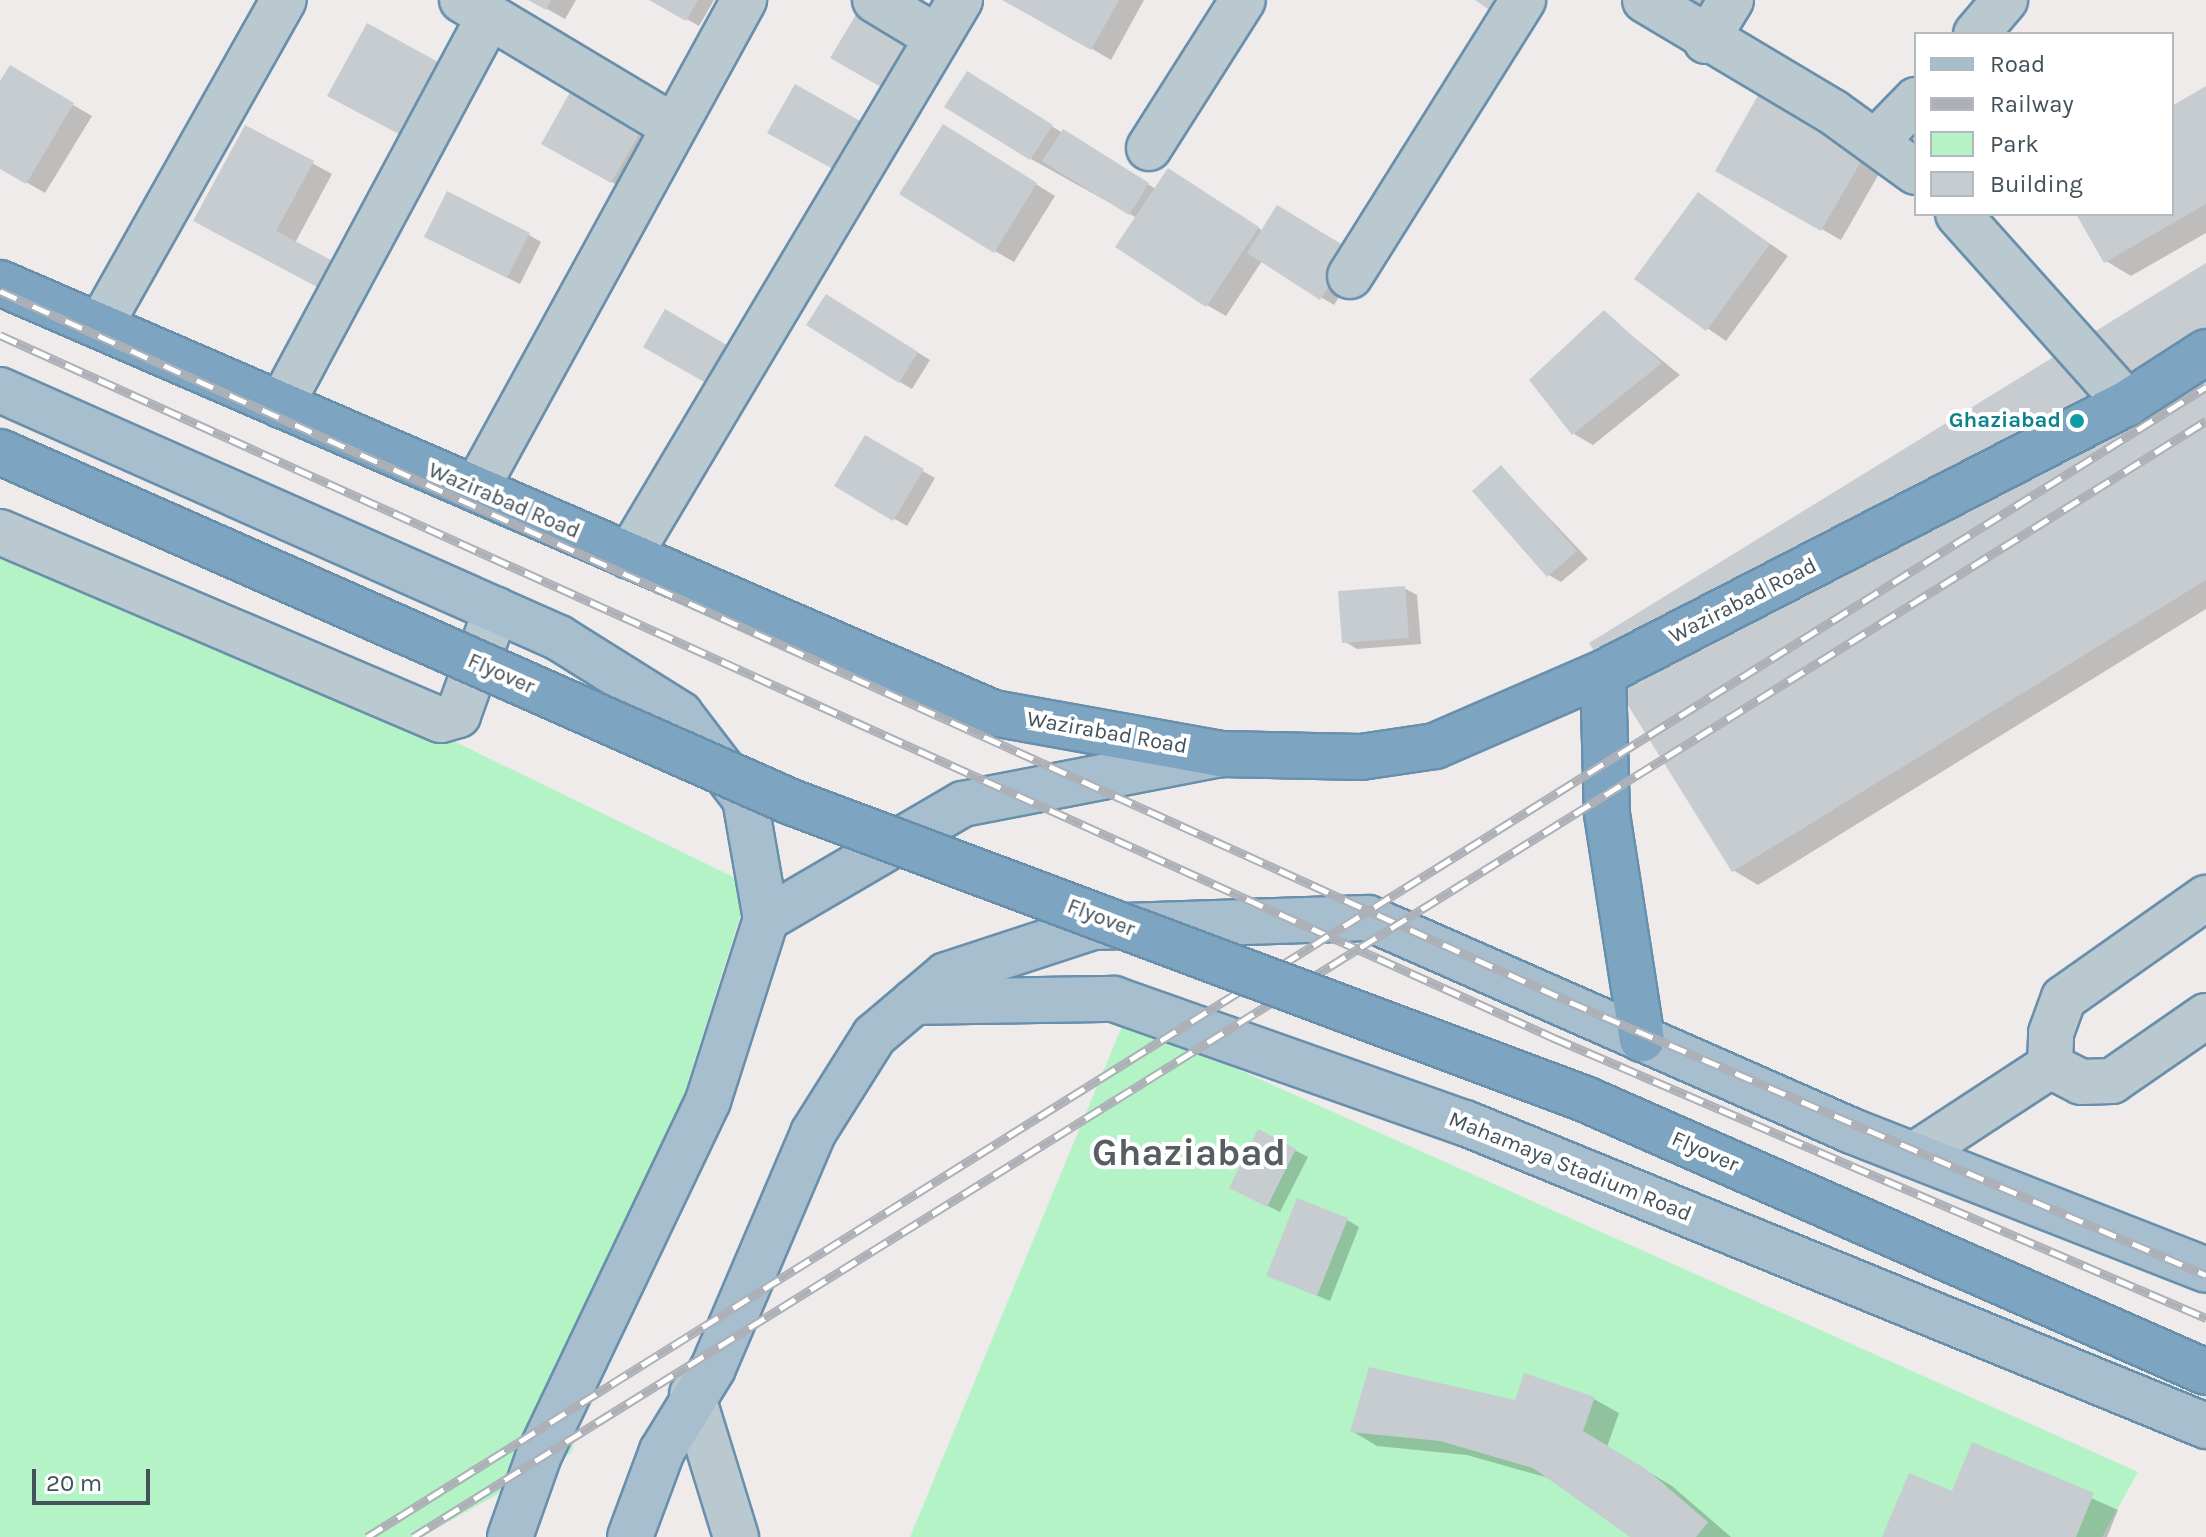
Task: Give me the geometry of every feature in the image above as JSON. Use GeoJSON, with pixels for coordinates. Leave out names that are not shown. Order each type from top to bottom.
{"type":"FeatureCollection","features":[{"type":"Feature","properties":{"kind":"highway","name":"Wazirabad Road"},"geometry":{"type":"LineString","coordinates":[[0,283],[993,713],[1222,754],[1361,757],[1435,746],[1603,673],[2127,403],[2206,352]]}},
{"type":"Feature","properties":{"kind":"highway","name":"Flyover"},"geometry":{"type":"LineString","coordinates":[[0,452],[791,802],[1585,1099],[2206,1372]]}},
{"type":"Feature","properties":{"kind":"highway"},"geometry":{"type":"LineString","coordinates":[[1603,673],[1607,814],[1642,1039]]}},
{"type":"Feature","properties":{"kind":"main road"},"geometry":{"type":"LineString","coordinates":[[0,390],[559,638],[680,714],[745,799],[766,919],[708,1101],[538,1458],[510,1537]]}},
{"type":"Feature","properties":{"kind":"main road"},"geometry":{"type":"LineString","coordinates":[[766,919],[963,804],[1222,754]]}},
{"type":"Feature","properties":{"kind":"main road"},"geometry":{"type":"LineString","coordinates":[[630,1537],[662,1451],[692,1394],[713,1368],[813,1133],[874,1036],[946,975],[1093,927],[1368,918],[1914,1155],[2206,1270]]}},
{"type":"Feature","properties":{"kind":"main road","name":"Mahamaya Stadium Road"},"geometry":{"type":"LineString","coordinates":[[914,1002],[1114,999],[1465,1123],[2206,1426]]}},
{"type":"Feature","properties":{"kind":"street"},"geometry":{"type":"LineString","coordinates":[[100,326],[284,0]]}},
{"type":"Feature","properties":{"kind":"street"},"geometry":{"type":"LineString","coordinates":[[476,489],[744,0]]}},
{"type":"Feature","properties":{"kind":"street"},"geometry":{"type":"LineString","coordinates":[[875,0],[936,37]]}},
{"type":"Feature","properties":{"kind":"street"},"geometry":{"type":"LineString","coordinates":[[629,556],[960,0]]}},
{"type":"Feature","properties":{"kind":"street"},"geometry":{"type":"LineString","coordinates":[[1149,148],[1243,0]]}},
{"type":"Feature","properties":{"kind":"street"},"geometry":{"type":"LineString","coordinates":[[1350,276],[1523,0]]}},
{"type":"Feature","properties":{"kind":"street"},"geometry":{"type":"LineString","coordinates":[[1645,0],[1706,41],[1875,142],[1914,171]]}},
{"type":"Feature","properties":{"kind":"street"},"geometry":{"type":"LineString","coordinates":[[1706,41],[1731,0]]}},
{"type":"Feature","properties":{"kind":"street"},"geometry":{"type":"LineString","coordinates":[[1978,32],[2005,0]]}},
{"type":"Feature","properties":{"kind":"street"},"geometry":{"type":"LineString","coordinates":[[281,405],[475,9],[674,127]]}},
{"type":"Feature","properties":{"kind":"street"},"geometry":{"type":"LineString","coordinates":[[1875,142],[1914,102]]}},
{"type":"Feature","properties":{"kind":"street"},"geometry":{"type":"LineString","coordinates":[[1960,216],[2127,403]]}},
{"type":"Feature","properties":{"kind":"street"},"geometry":{"type":"LineString","coordinates":[[0,532],[441,720],[458,715],[496,610]]}},
{"type":"Feature","properties":{"kind":"street"},"geometry":{"type":"LineString","coordinates":[[2050,1066],[2051,1033],[2064,998],[2206,898]]}},
{"type":"Feature","properties":{"kind":"street"},"geometry":{"type":"LineString","coordinates":[[2050,1066],[2081,1082],[2112,1081],[2206,1016]]}},
{"type":"Feature","properties":{"kind":"street"},"geometry":{"type":"LineString","coordinates":[[1914,1155],[2050,1066]]}},
{"type":"Feature","properties":{"kind":"street"},"geometry":{"type":"LineString","coordinates":[[692,1394],[736,1537]]}},
{"type":"Feature","properties":{"kind":"green space"},"geometry":{"type":"Polygon","coordinates":[[[0,521],[750,885],[571,1453],[421,1537],[0,1537],[0,521]]]}},
{"type":"Feature","properties":{"kind":"green space"},"geometry":{"type":"Polygon","coordinates":[[[1125,1019],[2138,1472],[2102,1537],[910,1537],[1125,1019]]]}},
{"type":"Feature","properties":{"kind":"building"},"geometry":{"type":"Polygon","coordinates":[[[528,0],[551,0],[546,10],[528,0]]]}},
{"type":"Feature","properties":{"kind":"building"},"geometry":{"type":"Polygon","coordinates":[[[649,0],[698,0],[686,21],[649,0]]]}},
{"type":"Feature","properties":{"kind":"building"},"geometry":{"type":"Polygon","coordinates":[[[1002,0],[1119,0],[1091,50],[1002,0]]]}},
{"type":"Feature","properties":{"kind":"building"},"geometry":{"type":"Polygon","coordinates":[[[1475,0],[1508,0],[1498,16],[1475,0]]]}},
{"type":"Feature","properties":{"kind":"building"},"geometry":{"type":"Polygon","coordinates":[[[860,8],[922,44],[893,94],[830,58],[860,8]]]}},
{"type":"Feature","properties":{"kind":"building"},"geometry":{"type":"Polygon","coordinates":[[[367,23],[449,68],[410,140],[327,96],[367,23]]]}},
{"type":"Feature","properties":{"kind":"building"},"geometry":{"type":"Polygon","coordinates":[[[10,65],[74,103],[26,184],[0,169],[0,81],[10,65]]]}},
{"type":"Feature","properties":{"kind":"building"},"geometry":{"type":"Polygon","coordinates":[[[967,71],[1053,125],[1030,160],[944,107],[967,71]]]}},
{"type":"Feature","properties":{"kind":"building"},"geometry":{"type":"Polygon","coordinates":[[[795,84],[869,126],[842,174],[767,133],[795,84]]]}},
{"type":"Feature","properties":{"kind":"building"},"geometry":{"type":"Polygon","coordinates":[[[2206,86],[2206,204],[2104,263],[2077,216],[2174,216],[2174,105],[2206,86]]]}},
{"type":"Feature","properties":{"kind":"building"},"geometry":{"type":"Polygon","coordinates":[[[573,87],[644,126],[611,183],[541,144],[573,87]]]}},
{"type":"Feature","properties":{"kind":"building"},"geometry":{"type":"Polygon","coordinates":[[[1760,92],[1866,153],[1821,231],[1715,171],[1760,92]]]}},
{"type":"Feature","properties":{"kind":"building"},"geometry":{"type":"Polygon","coordinates":[[[943,124],[1037,183],[994,253],[899,194],[943,124]]]}},
{"type":"Feature","properties":{"kind":"building"},"geometry":{"type":"Polygon","coordinates":[[[245,125],[314,161],[276,231],[346,268],[332,295],[193,221],[245,125]]]}},
{"type":"Feature","properties":{"kind":"building"},"geometry":{"type":"Polygon","coordinates":[[[1063,129],[1149,183],[1129,215],[1042,161],[1063,129]]]}},
{"type":"Feature","properties":{"kind":"building"},"geometry":{"type":"Polygon","coordinates":[[[1168,168],[1259,227],[1206,307],[1115,247],[1168,168]]]}},
{"type":"Feature","properties":{"kind":"building"},"geometry":{"type":"Polygon","coordinates":[[[447,191],[530,233],[507,278],[424,237],[447,191]]]}},
{"type":"Feature","properties":{"kind":"building"},"geometry":{"type":"Polygon","coordinates":[[[1698,192],[1770,244],[1706,331],[1634,279],[1698,192]]]}},
{"type":"Feature","properties":{"kind":"building"},"geometry":{"type":"Polygon","coordinates":[[[1277,205],[1351,250],[1320,300],[1247,253],[1277,205]]]}},
{"type":"Feature","properties":{"kind":"building","name":"Ghaziabad"},"geometry":{"type":"Polygon","coordinates":[[[2206,263],[2206,580],[1732,872],[1589,643],[2206,263]]]}},
{"type":"Feature","properties":{"kind":"building"},"geometry":{"type":"Polygon","coordinates":[[[826,294],[918,352],[899,383],[806,325],[826,294]]]}},
{"type":"Feature","properties":{"kind":"building"},"geometry":{"type":"Polygon","coordinates":[[[665,309],[732,348],[711,386],[643,347],[665,309]]]}},
{"type":"Feature","properties":{"kind":"building"},"geometry":{"type":"Polygon","coordinates":[[[1604,310],[1662,363],[1572,435],[1529,380],[1604,310]]]}},
{"type":"Feature","properties":{"kind":"building"},"geometry":{"type":"Polygon","coordinates":[[[865,435],[924,469],[893,521],[834,486],[865,435]]]}},
{"type":"Feature","properties":{"kind":"building"},"geometry":{"type":"Polygon","coordinates":[[[1501,465],[1577,551],[1547,577],[1472,491],[1501,465]]]}},
{"type":"Feature","properties":{"kind":"building"},"geometry":{"type":"Polygon","coordinates":[[[1405,586],[1409,638],[1342,643],[1338,591],[1405,586]]]}},
{"type":"Feature","properties":{"kind":"building"},"geometry":{"type":"Polygon","coordinates":[[[1258,1129],[1296,1149],[1267,1207],[1229,1188],[1258,1129]]]}},
{"type":"Feature","properties":{"kind":"building"},"geometry":{"type":"Polygon","coordinates":[[[1297,1198],[1348,1218],[1317,1296],[1266,1276],[1297,1198]]]}},
{"type":"Feature","properties":{"kind":"building"},"geometry":{"type":"Polygon","coordinates":[[[1369,1367],[1515,1400],[1524,1373],[1595,1397],[1583,1431],[1646,1469],[1708,1522],[1696,1537],[1630,1537],[1533,1468],[1440,1441],[1350,1432],[1369,1367]]]}},
{"type":"Feature","properties":{"kind":"building"},"geometry":{"type":"Polygon","coordinates":[[[1972,1442],[2094,1493],[2076,1537],[1882,1537],[1909,1473],[1952,1491],[1972,1442]]]}},
{"type":"Feature","properties":{"kind":"railway"},"geometry":{"type":"LineString","coordinates":[[0,291],[1570,1002],[2206,1275]]}},
{"type":"Feature","properties":{"kind":"railway"},"geometry":{"type":"LineString","coordinates":[[0,335],[1554,1038],[2206,1318]]}},
{"type":"Feature","properties":{"kind":"railway"},"geometry":{"type":"LineString","coordinates":[[367,1537],[2206,387]]}},
{"type":"Feature","properties":{"kind":"railway"},"geometry":{"type":"LineString","coordinates":[[413,1537],[2206,421]]}},
{"type":"Feature","properties":{"kind":"place","name":"Ghaziabad"},"geometry":{"type":"Point","coordinates":[2077,421]}},
{"type":"Feature","properties":{"kind":"district","name":"Ghaziabad"},"geometry":{"type":"Point","coordinates":[1189,1153]}}]}
